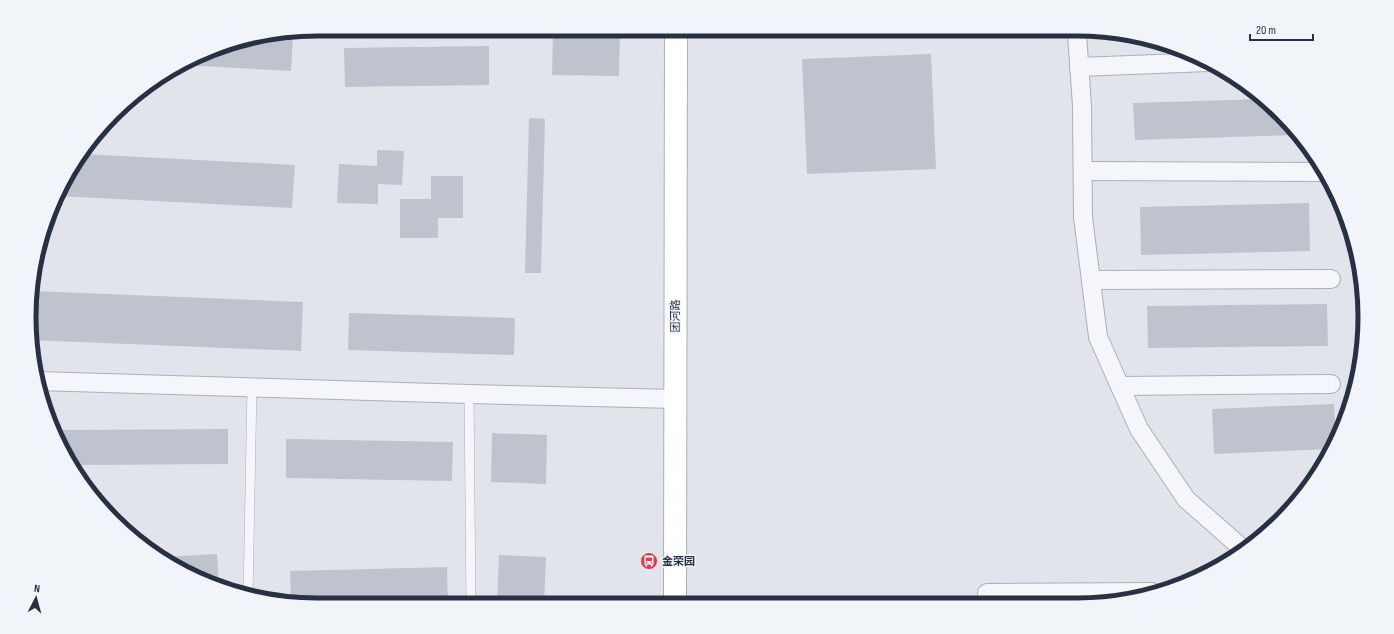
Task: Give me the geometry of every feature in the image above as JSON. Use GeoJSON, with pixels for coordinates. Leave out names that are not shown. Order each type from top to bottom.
{"type":"FeatureCollection","features":[{"type":"Feature","properties":{"kind":"street","name":"团河路"},"geometry":{"type":"LineString","coordinates":[[675,598],[676,36]]}},
{"type":"Feature","properties":{"kind":"street"},"geometry":{"type":"LineString","coordinates":[[1077,36],[1082,106],[1083,217],[1098,337],[1139,429],[1186,499],[1240,546]]}},
{"type":"Feature","properties":{"kind":"street"},"geometry":{"type":"LineString","coordinates":[[1079,67],[1196,62]]}},
{"type":"Feature","properties":{"kind":"street"},"geometry":{"type":"LineString","coordinates":[[1083,171],[1317,172]]}},
{"type":"Feature","properties":{"kind":"street"},"geometry":{"type":"LineString","coordinates":[[1091,280],[1331,279]]}},
{"type":"Feature","properties":{"kind":"street"},"geometry":{"type":"LineString","coordinates":[[44,381],[675,399]]}},
{"type":"Feature","properties":{"kind":"street"},"geometry":{"type":"LineString","coordinates":[[1120,386],[1331,384]]}},
{"type":"Feature","properties":{"kind":"street"},"geometry":{"type":"LineString","coordinates":[[987,593],[1135,592]]}},
{"type":"Feature","properties":{"kind":"lane"},"geometry":{"type":"LineString","coordinates":[[248,589],[252,387]]}},
{"type":"Feature","properties":{"kind":"lane"},"geometry":{"type":"LineString","coordinates":[[469,394],[471,598]]}},
{"type":"Feature","properties":{"kind":"building"},"geometry":{"type":"Polygon","coordinates":[[[553,36],[620,36],[619,76],[552,75],[553,36]]]}},
{"type":"Feature","properties":{"kind":"building"},"geometry":{"type":"Polygon","coordinates":[[[293,37],[291,71],[192,66],[209,57],[244,46],[262,41],[293,37]]]}},
{"type":"Feature","properties":{"kind":"building"},"geometry":{"type":"Polygon","coordinates":[[[489,46],[489,85],[345,87],[344,48],[489,46]]]}},
{"type":"Feature","properties":{"kind":"building"},"geometry":{"type":"Polygon","coordinates":[[[931,54],[936,169],[807,174],[802,59],[931,54]]]}},
{"type":"Feature","properties":{"kind":"building"},"geometry":{"type":"Polygon","coordinates":[[[1254,99],[1276,118],[1291,135],[1135,140],[1133,103],[1254,99]]]}},
{"type":"Feature","properties":{"kind":"building"},"geometry":{"type":"Polygon","coordinates":[[[529,118],[545,119],[541,273],[525,273],[529,118]]]}},
{"type":"Feature","properties":{"kind":"building"},"geometry":{"type":"Polygon","coordinates":[[[377,150],[404,151],[402,185],[378,184],[378,204],[337,203],[339,164],[377,166],[377,150]]]}},
{"type":"Feature","properties":{"kind":"building"},"geometry":{"type":"Polygon","coordinates":[[[88,154],[295,165],[292,208],[63,196],[88,154]]]}},
{"type":"Feature","properties":{"kind":"building"},"geometry":{"type":"Polygon","coordinates":[[[431,176],[463,176],[463,218],[438,218],[438,238],[400,238],[400,199],[431,199],[431,176]]]}},
{"type":"Feature","properties":{"kind":"building"},"geometry":{"type":"Polygon","coordinates":[[[1309,203],[1310,251],[1141,255],[1140,207],[1309,203]]]}},
{"type":"Feature","properties":{"kind":"building"},"geometry":{"type":"Polygon","coordinates":[[[37,291],[303,302],[301,351],[37,340],[36,317],[37,291]]]}},
{"type":"Feature","properties":{"kind":"building"},"geometry":{"type":"Polygon","coordinates":[[[1327,304],[1328,346],[1148,348],[1147,306],[1327,304]]]}},
{"type":"Feature","properties":{"kind":"building"},"geometry":{"type":"Polygon","coordinates":[[[349,313],[515,318],[514,355],[348,350],[349,313]]]}},
{"type":"Feature","properties":{"kind":"building"},"geometry":{"type":"Polygon","coordinates":[[[1334,404],[1335,428],[1325,449],[1214,454],[1212,409],[1334,404]]]}},
{"type":"Feature","properties":{"kind":"building"},"geometry":{"type":"Polygon","coordinates":[[[228,429],[228,464],[78,465],[59,430],[228,429]]]}},
{"type":"Feature","properties":{"kind":"building"},"geometry":{"type":"Polygon","coordinates":[[[492,433],[547,435],[546,484],[491,482],[492,433]]]}},
{"type":"Feature","properties":{"kind":"building"},"geometry":{"type":"Polygon","coordinates":[[[286,439],[453,442],[452,481],[286,478],[286,439]]]}},
{"type":"Feature","properties":{"kind":"building"},"geometry":{"type":"Polygon","coordinates":[[[217,554],[219,580],[209,577],[170,557],[217,554]]]}},
{"type":"Feature","properties":{"kind":"building"},"geometry":{"type":"Polygon","coordinates":[[[499,555],[546,557],[544,598],[497,598],[499,555]]]}},
{"type":"Feature","properties":{"kind":"building"},"geometry":{"type":"Polygon","coordinates":[[[447,567],[448,598],[291,597],[290,571],[447,567]]]}},
{"type":"Feature","properties":{"kind":"place","name":"金荣园"},"geometry":{"type":"Point","coordinates":[649,561]}}]}
